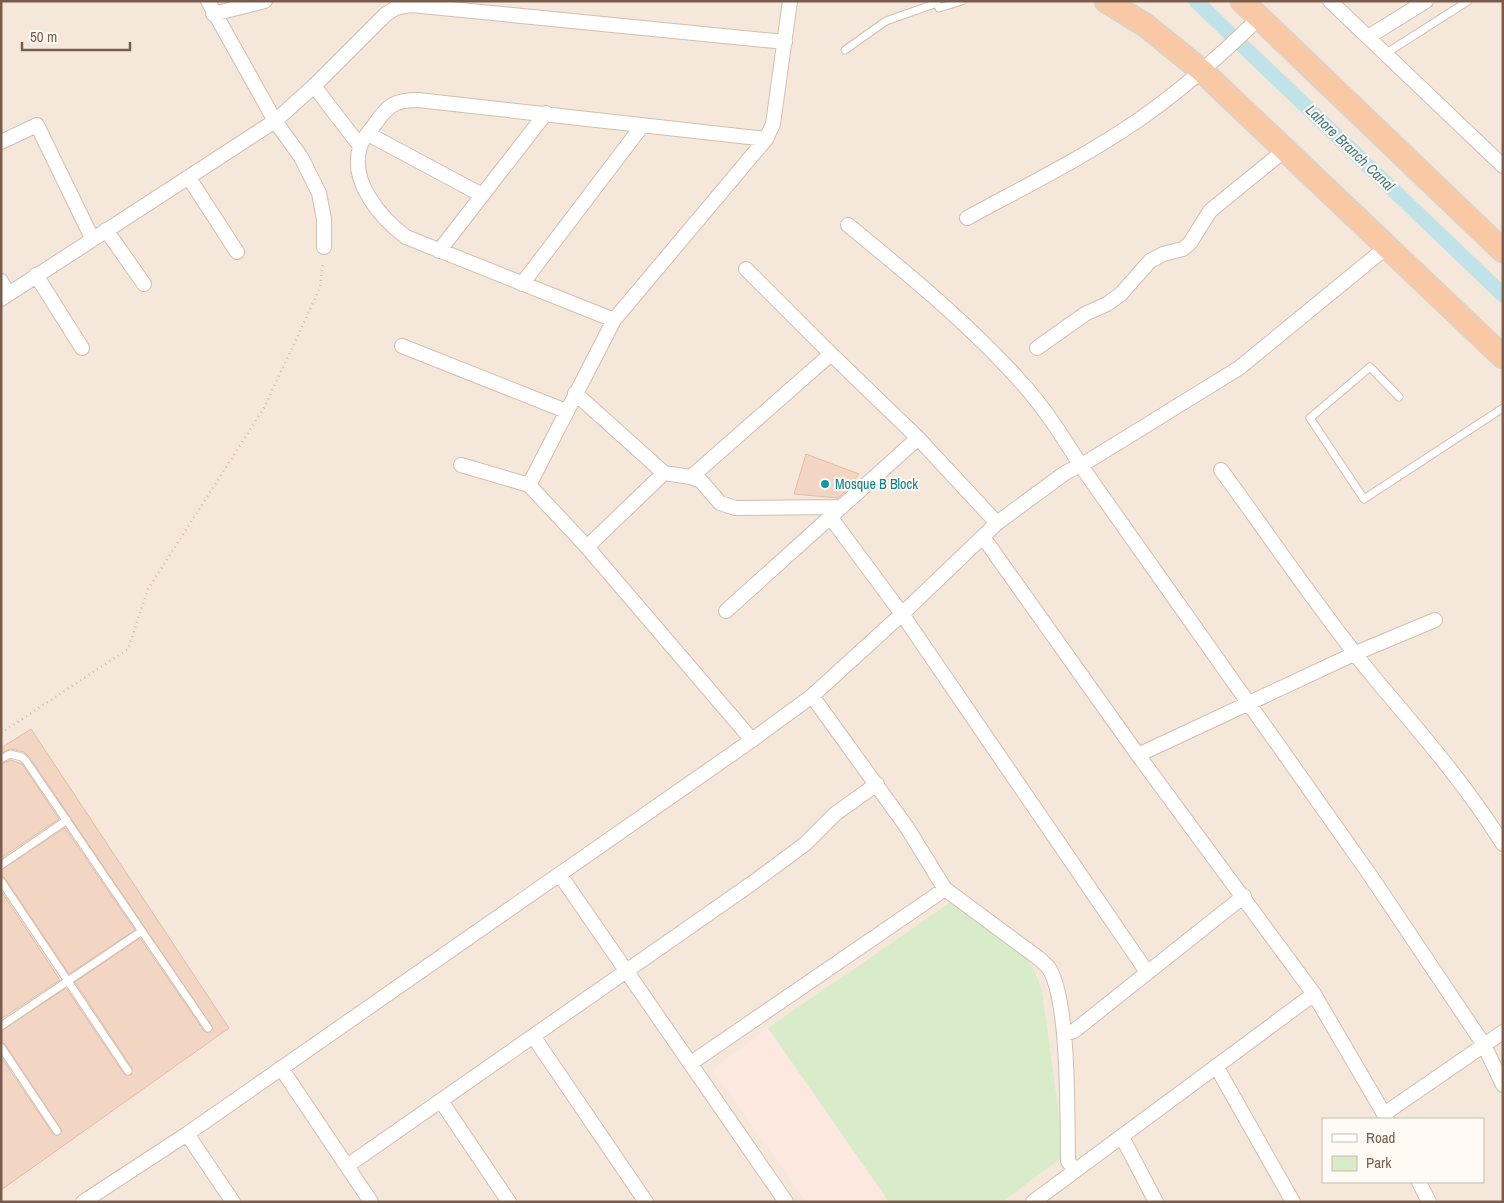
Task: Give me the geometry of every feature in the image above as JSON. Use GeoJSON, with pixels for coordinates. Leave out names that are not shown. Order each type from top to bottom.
{"type":"FeatureCollection","features":[{"type":"Feature","properties":{"kind":"highway"},"geometry":{"type":"LineString","coordinates":[[1106,1],[1210,63],[1286,149],[1503,357]]}},
{"type":"Feature","properties":{"kind":"highway"},"geometry":{"type":"LineString","coordinates":[[1242,1],[1252,25],[1503,251]]}},
{"type":"Feature","properties":{"kind":"street"},"geometry":{"type":"LineString","coordinates":[[265,1],[211,8],[275,121],[301,157],[319,193],[324,219],[324,247]]}},
{"type":"Feature","properties":{"kind":"street"},"geometry":{"type":"LineString","coordinates":[[530,485],[575,393],[614,320],[766,139],[773,124],[790,1]]}},
{"type":"Feature","properties":{"kind":"street"},"geometry":{"type":"LineString","coordinates":[[1330,1],[1503,166]]}},
{"type":"Feature","properties":{"kind":"street"},"geometry":{"type":"LineString","coordinates":[[1368,37],[1426,1]]}},
{"type":"Feature","properties":{"kind":"street"},"geometry":{"type":"LineString","coordinates":[[1,281],[4,297],[92,238],[189,178],[275,121],[314,86],[386,14],[396,8],[411,6],[785,42]]}},
{"type":"Feature","properties":{"kind":"street"},"geometry":{"type":"LineString","coordinates":[[967,218],[1077,158],[1130,126],[1210,63],[1252,25]]}},
{"type":"Feature","properties":{"kind":"street"},"geometry":{"type":"LineString","coordinates":[[314,86],[360,146]]}},
{"type":"Feature","properties":{"kind":"street"},"geometry":{"type":"LineString","coordinates":[[614,320],[406,237],[386,222],[375,207],[360,175],[360,146],[381,115],[401,100],[546,113],[642,126],[766,139]]}},
{"type":"Feature","properties":{"kind":"street"},"geometry":{"type":"LineString","coordinates":[[439,251],[546,113]]}},
{"type":"Feature","properties":{"kind":"street"},"geometry":{"type":"LineString","coordinates":[[1,142],[37,125],[92,238]]}},
{"type":"Feature","properties":{"kind":"street"},"geometry":{"type":"LineString","coordinates":[[522,284],[642,126]]}},
{"type":"Feature","properties":{"kind":"street"},"geometry":{"type":"LineString","coordinates":[[368,134],[482,195]]}},
{"type":"Feature","properties":{"kind":"street"},"geometry":{"type":"LineString","coordinates":[[1037,348],[1081,317],[1107,304],[1121,294],[1150,261],[1162,254],[1183,249],[1190,243],[1210,211],[1286,149]]}},
{"type":"Feature","properties":{"kind":"street"},"geometry":{"type":"LineString","coordinates":[[189,178],[237,252]]}},
{"type":"Feature","properties":{"kind":"street"},"geometry":{"type":"LineString","coordinates":[[848,225],[905,271],[989,348],[1022,382],[1061,434],[1081,466],[1370,875],[1484,1045],[1503,1085]]}},
{"type":"Feature","properties":{"kind":"street"},"geometry":{"type":"LineString","coordinates":[[106,230],[144,284]]}},
{"type":"Feature","properties":{"kind":"street"},"geometry":{"type":"LineString","coordinates":[[84,1202],[187,1134],[752,740],[812,696],[902,614],[997,522],[1065,473],[1081,466],[1239,368],[1388,246]]}},
{"type":"Feature","properties":{"kind":"street"},"geometry":{"type":"LineString","coordinates":[[746,269],[918,438],[997,522]]}},
{"type":"Feature","properties":{"kind":"street"},"geometry":{"type":"LineString","coordinates":[[36,276],[82,348]]}},
{"type":"Feature","properties":{"kind":"street"},"geometry":{"type":"LineString","coordinates":[[402,346],[566,411]]}},
{"type":"Feature","properties":{"kind":"street"},"geometry":{"type":"LineString","coordinates":[[691,477],[831,354]]}},
{"type":"Feature","properties":{"kind":"street"},"geometry":{"type":"LineString","coordinates":[[575,393],[664,473],[691,477],[701,481],[720,503],[731,508],[842,506]]}},
{"type":"Feature","properties":{"kind":"street"},"geometry":{"type":"LineString","coordinates":[[726,611],[918,438]]}},
{"type":"Feature","properties":{"kind":"street"},"geometry":{"type":"LineString","coordinates":[[461,465],[530,485],[587,547],[752,740]]}},
{"type":"Feature","properties":{"kind":"street"},"geometry":{"type":"LineString","coordinates":[[1221,470],[1356,653],[1452,769],[1480,807],[1503,844]]}},
{"type":"Feature","properties":{"kind":"street"},"geometry":{"type":"LineString","coordinates":[[587,547],[664,473]]}},
{"type":"Feature","properties":{"kind":"street"},"geometry":{"type":"LineString","coordinates":[[831,518],[902,614],[1147,972]]}},
{"type":"Feature","properties":{"kind":"street"},"geometry":{"type":"LineString","coordinates":[[983,537],[1138,754],[1244,896],[1314,994],[1385,1117],[1503,1032]]}},
{"type":"Feature","properties":{"kind":"street"},"geometry":{"type":"LineString","coordinates":[[1138,754],[1356,653],[1435,620]]}},
{"type":"Feature","properties":{"kind":"street"},"geometry":{"type":"LineString","coordinates":[[812,696],[906,826],[945,889],[1037,957],[1048,968],[1060,1006],[1064,1034],[1068,1161],[1075,1171]]}},
{"type":"Feature","properties":{"kind":"street"},"geometry":{"type":"LineString","coordinates":[[347,1166],[626,972],[805,844],[835,814],[877,784]]}},
{"type":"Feature","properties":{"kind":"street"},"geometry":{"type":"LineString","coordinates":[[560,875],[786,1202]]}},
{"type":"Feature","properties":{"kind":"street"},"geometry":{"type":"LineString","coordinates":[[691,1063],[945,889]]}},
{"type":"Feature","properties":{"kind":"street"},"geometry":{"type":"LineString","coordinates":[[1064,1034],[1074,1031],[1244,896]]}},
{"type":"Feature","properties":{"kind":"street"},"geometry":{"type":"LineString","coordinates":[[1033,1202],[1314,994]]}},
{"type":"Feature","properties":{"kind":"street"},"geometry":{"type":"LineString","coordinates":[[533,1036],[646,1202]]}},
{"type":"Feature","properties":{"kind":"street"},"geometry":{"type":"LineString","coordinates":[[1216,1066],[1293,1202]]}},
{"type":"Feature","properties":{"kind":"street"},"geometry":{"type":"LineString","coordinates":[[281,1068],[371,1202]]}},
{"type":"Feature","properties":{"kind":"street"},"geometry":{"type":"LineString","coordinates":[[441,1101],[509,1202]]}},
{"type":"Feature","properties":{"kind":"street"},"geometry":{"type":"LineString","coordinates":[[187,1134],[233,1202]]}},
{"type":"Feature","properties":{"kind":"street"},"geometry":{"type":"LineString","coordinates":[[1122,1137],[1156,1202]]}},
{"type":"Feature","properties":{"kind":"street"},"geometry":{"type":"LineString","coordinates":[[1420,1183],[1429,1202]]}},
{"type":"Feature","properties":{"kind":"lane"},"geometry":{"type":"LineString","coordinates":[[845,50],[886,21],[936,3],[939,8],[962,1]]}},
{"type":"Feature","properties":{"kind":"lane"},"geometry":{"type":"LineString","coordinates":[[1386,54],[1468,1]]}},
{"type":"Feature","properties":{"kind":"lane"},"geometry":{"type":"LineString","coordinates":[[1399,396],[1370,367],[1310,418],[1364,499],[1503,408]]}},
{"type":"Feature","properties":{"kind":"lane"},"geometry":{"type":"LineString","coordinates":[[1,759],[10,754],[16,754],[26,761],[208,1028]]}},
{"type":"Feature","properties":{"kind":"lane"},"geometry":{"type":"LineString","coordinates":[[1,865],[67,820]]}},
{"type":"Feature","properties":{"kind":"lane"},"geometry":{"type":"LineString","coordinates":[[1,881],[128,1071]]}},
{"type":"Feature","properties":{"kind":"lane"},"geometry":{"type":"LineString","coordinates":[[1,1026],[142,932]]}},
{"type":"Feature","properties":{"kind":"lane"},"geometry":{"type":"LineString","coordinates":[[1,1047],[57,1131]]}},
{"type":"Feature","properties":{"kind":"path"},"geometry":{"type":"LineString","coordinates":[[1,733],[128,649],[148,589],[264,408],[320,288],[324,247]]}},
{"type":"Feature","properties":{"kind":"shaded area"},"geometry":{"type":"Polygon","coordinates":[[[1,1],[1503,1],[1503,1202],[1,1202],[1,1]]]}},
{"type":"Feature","properties":{"kind":"shaded area"},"geometry":{"type":"Polygon","coordinates":[[[768,1028],[891,1202],[807,1202],[712,1070],[768,1028]]]}},
{"type":"Feature","properties":{"kind":"green space"},"geometry":{"type":"Polygon","coordinates":[[[951,902],[1025,955],[1035,972],[1042,991],[1058,1107],[1061,1158],[1002,1202],[889,1202],[768,1028],[951,902]]]}},
{"type":"Feature","properties":{"kind":"building","name":"Mosque B Block"},"geometry":{"type":"Polygon","coordinates":[[[806,454],[859,474],[848,489],[838,498],[794,494],[806,454]]]}},
{"type":"Feature","properties":{"kind":"building"},"geometry":{"type":"Polygon","coordinates":[[[31,729],[229,1028],[1,1190],[1,1057],[53,1134],[58,1136],[62,1131],[5,1044],[1,1042],[1,1031],[66,988],[124,1074],[131,1075],[132,1068],[75,982],[140,938],[204,1031],[209,1033],[213,1028],[30,758],[24,752],[11,749],[1,753],[1,748],[31,729]]]}},
{"type":"Feature","properties":{"kind":"building"},"geometry":{"type":"Polygon","coordinates":[[[11,760],[22,764],[59,819],[1,858],[1,764],[11,760]]]}},
{"type":"Feature","properties":{"kind":"building"},"geometry":{"type":"Polygon","coordinates":[[[65,828],[135,930],[69,974],[5,878],[1,876],[1,870],[65,828]]]}},
{"type":"Feature","properties":{"kind":"building"},"geometry":{"type":"Polygon","coordinates":[[[1,891],[60,980],[1,1019],[1,891]]]}},
{"type":"Feature","properties":{"kind":"waterway","name":"Lahore Branch Canal"},"geometry":{"type":"LineString","coordinates":[[1196,1],[1503,295]]}},
{"type":"Feature","properties":{"kind":"place","name":"Mosque B Block"},"geometry":{"type":"Point","coordinates":[825,484]}}]}
